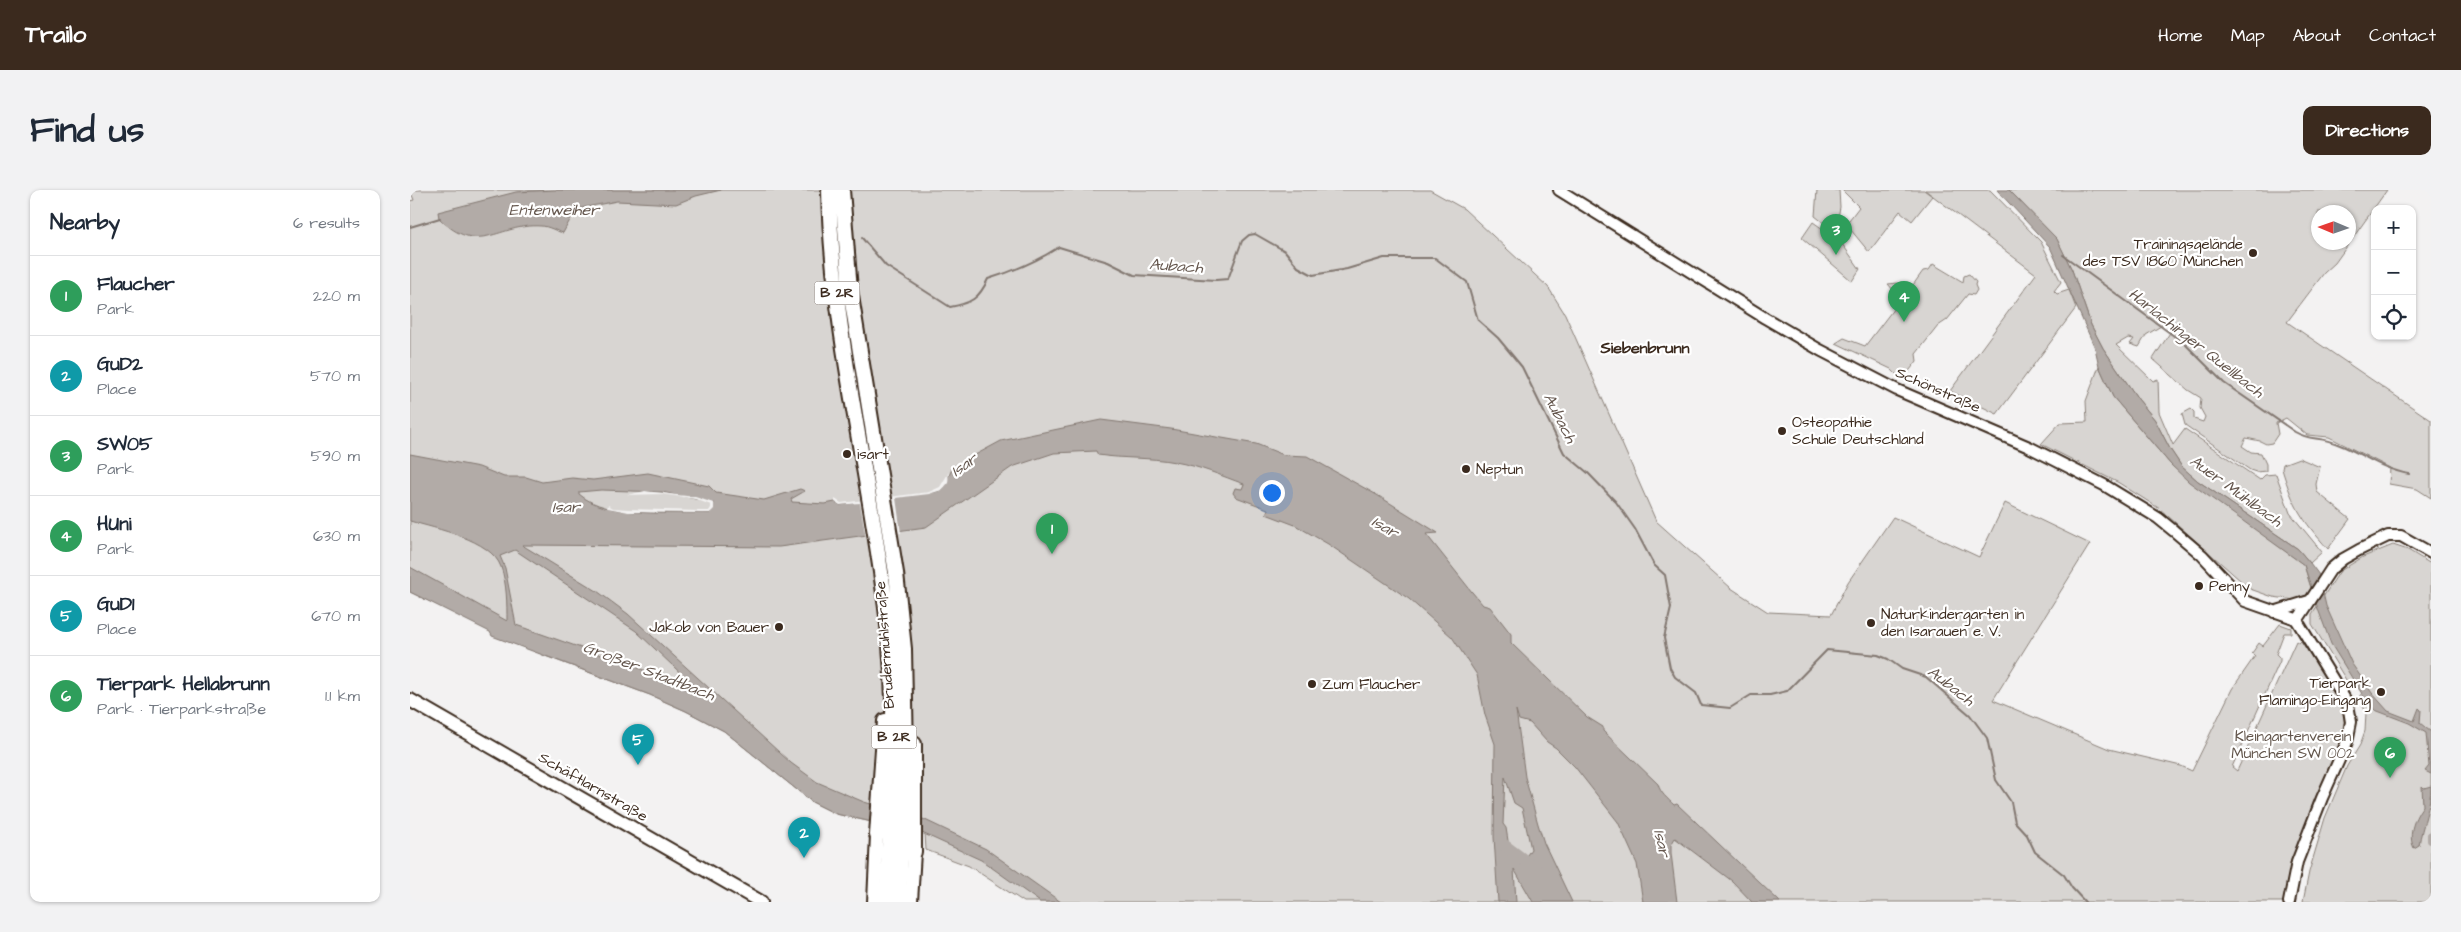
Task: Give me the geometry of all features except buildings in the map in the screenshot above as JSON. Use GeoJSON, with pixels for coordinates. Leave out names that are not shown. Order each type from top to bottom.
{"type":"FeatureCollection","features":[{"type":"Feature","properties":{"kind":"highway","name":"Brudermühlstraße"},"geometry":{"type":"LineString","coordinates":[[829,190],[834,269],[876,539],[892,666],[888,688],[897,810]]}},
{"type":"Feature","properties":{"kind":"highway","name":"Brudermühlstraße"},"geometry":{"type":"LineString","coordinates":[[842,190],[850,290],[901,610],[905,672],[897,810],[877,900]]}},
{"type":"Feature","properties":{"kind":"highway"},"geometry":{"type":"LineString","coordinates":[[897,810],[892,830],[914,852]]}},
{"type":"Feature","properties":{"kind":"highway","name":"Brudermühlstraße"},"geometry":{"type":"LineString","coordinates":[[892,830],[899,902]]}},
{"type":"Feature","properties":{"kind":"main road","name":"Schäftlarnstraße"},"geometry":{"type":"LineString","coordinates":[[410,700],[761,902]]}},
{"type":"Feature","properties":{"kind":"main road"},"geometry":{"type":"LineString","coordinates":[[911,902],[914,852]]}},
{"type":"Feature","properties":{"kind":"street","name":"Schönstraße"},"geometry":{"type":"LineString","coordinates":[[1559,190],[1813,346],[1897,390],[2044,454],[2132,502],[2174,531],[2202,555],[2245,601],[2297,621]]}},
{"type":"Feature","properties":{"kind":"street"},"geometry":{"type":"LineString","coordinates":[[2289,902],[2297,862],[2322,798],[2347,742],[2351,722],[2348,704],[2297,621],[2323,581],[2342,559],[2388,536],[2401,536],[2431,553]]}},
{"type":"Feature","properties":{"kind":"street"},"geometry":{"type":"LineString","coordinates":[[2273,612],[2311,599]]}},
{"type":"Feature","properties":{"kind":"green space","name":"Kleingartenverein München SW 002"},"geometry":{"type":"Polygon","coordinates":[[[410,190],[1430,190],[1464,209],[1548,287],[1565,314],[1656,521],[1731,588],[1768,612],[1831,615],[1848,582],[1893,517],[1979,557],[2005,503],[2090,544],[1993,700],[2109,749],[2181,766],[2192,771],[2232,689],[2255,656],[2252,653],[2259,643],[2263,646],[2280,624],[2291,628],[2291,633],[2284,633],[2276,654],[2280,661],[2232,767],[2237,771],[2296,641],[2299,643],[2301,641],[2326,678],[2342,708],[2344,726],[2342,737],[2304,828],[2293,864],[2285,902],[1024,902],[969,866],[926,850],[925,834],[836,814],[812,802],[724,731],[686,711],[650,695],[545,656],[410,592],[410,201],[414,200],[410,190]]]}},
{"type":"Feature","properties":{"kind":"green space"},"geometry":{"type":"Polygon","coordinates":[[[1817,190],[1839,190],[1840,207],[1836,228],[1829,227],[1815,216],[1817,190]]]}},
{"type":"Feature","properties":{"kind":"green space"},"geometry":{"type":"Polygon","coordinates":[[[1842,190],[1924,190],[1932,196],[1912,221],[1900,211],[1869,252],[1846,224],[1859,207],[1842,190]]]}},
{"type":"Feature","properties":{"kind":"green space"},"geometry":{"type":"Polygon","coordinates":[[[1925,190],[1990,190],[2041,242],[2061,282],[2054,291],[2057,294],[2069,290],[2076,308],[1997,414],[1950,391],[2036,274],[1925,190]]]}},
{"type":"Feature","properties":{"kind":"green space"},"geometry":{"type":"Polygon","coordinates":[[[2009,190],[2387,190],[2376,205],[2371,205],[2371,212],[2356,234],[2356,205],[2311,205],[2311,250],[2344,250],[2335,263],[2324,273],[2287,322],[2431,420],[2431,498],[2417,489],[2389,484],[2390,468],[2329,437],[2307,435],[2286,418],[2276,423],[2278,434],[2272,443],[2266,444],[2246,438],[2242,446],[2251,452],[2261,453],[2266,464],[2266,471],[2256,472],[2250,470],[2185,425],[2182,414],[2191,409],[2194,412],[2194,419],[2203,422],[2205,417],[2200,408],[2201,398],[2188,390],[2153,359],[2173,328],[2166,323],[2146,335],[2139,347],[2130,344],[2134,339],[2128,338],[2116,345],[2153,381],[2158,379],[2159,412],[2173,445],[2185,429],[2260,480],[2265,475],[2276,474],[2290,513],[2322,552],[2310,563],[2298,549],[2198,481],[2182,467],[2155,420],[2103,348],[2091,325],[2072,270],[2057,240],[2009,190]]]}},
{"type":"Feature","properties":{"kind":"green space"},"geometry":{"type":"Polygon","coordinates":[[[1813,222],[1840,241],[1860,269],[1852,281],[1802,238],[1813,222]]]}},
{"type":"Feature","properties":{"kind":"green space"},"geometry":{"type":"Polygon","coordinates":[[[1933,264],[1963,282],[1964,276],[1969,274],[1976,282],[1977,290],[1974,295],[1968,294],[1947,320],[1938,326],[1916,354],[1917,361],[1902,380],[1891,369],[1836,343],[1844,338],[1865,346],[1901,299],[1888,284],[1898,283],[1905,287],[1913,285],[1923,271],[1929,270],[1933,264]]]}},
{"type":"Feature","properties":{"kind":"green space"},"geometry":{"type":"Polygon","coordinates":[[[2099,366],[2113,397],[2171,465],[2304,565],[2311,588],[2306,596],[2295,600],[2273,597],[2250,589],[2160,509],[2119,483],[2041,444],[2060,423],[2087,422],[2086,401],[2099,366]]]}},
{"type":"Feature","properties":{"kind":"green space"},"geometry":{"type":"Polygon","coordinates":[[[2299,458],[2320,467],[2316,484],[2317,492],[2350,519],[2328,549],[2299,512],[2290,494],[2282,469],[2283,464],[2299,458]]]}},
{"type":"Feature","properties":{"kind":"green space"},"geometry":{"type":"Polygon","coordinates":[[[2393,545],[2408,550],[2431,564],[2431,902],[2303,902],[2309,872],[2325,818],[2347,766],[2360,745],[2365,731],[2366,713],[2359,697],[2362,693],[2358,687],[2351,688],[2312,624],[2312,614],[2340,571],[2363,557],[2393,545]]]}},
{"type":"Feature","properties":{"kind":"water","name":"Entenweiher"},"geometry":{"type":"Polygon","coordinates":[[[554,190],[721,190],[696,196],[676,204],[617,201],[576,209],[563,233],[544,226],[526,226],[489,236],[466,236],[453,230],[439,218],[438,212],[516,192],[554,190]]]}},
{"type":"Feature","properties":{"kind":"water"},"geometry":{"type":"Polygon","coordinates":[[[1997,190],[2009,190],[2057,239],[2072,270],[2091,325],[2103,348],[2155,420],[2182,467],[2198,481],[2298,549],[2319,575],[2326,606],[2352,664],[2372,693],[2388,711],[2414,721],[2419,708],[2421,710],[2420,723],[2431,732],[2431,774],[2425,771],[2429,766],[2426,733],[2409,723],[2375,710],[2367,702],[2331,644],[2304,565],[2189,482],[2171,465],[2113,397],[2099,366],[2095,348],[2050,247],[1997,190]]]}},
{"type":"Feature","properties":{"kind":"water","name":"Isar"},"geometry":{"type":"Polygon","coordinates":[[[1101,420],[1171,429],[1256,444],[1284,455],[1307,456],[1377,495],[1438,533],[1426,534],[1483,605],[1490,607],[1511,634],[1511,643],[1587,717],[1603,727],[1603,731],[1658,784],[1662,793],[1674,805],[1677,804],[1780,902],[1752,902],[1732,881],[1675,838],[1671,845],[1671,853],[1677,902],[1643,902],[1637,864],[1618,822],[1575,767],[1556,748],[1547,742],[1530,723],[1519,720],[1516,710],[1525,777],[1538,824],[1544,843],[1572,902],[1533,902],[1514,869],[1516,902],[1498,902],[1494,837],[1495,744],[1485,715],[1477,675],[1452,637],[1409,599],[1328,544],[1295,525],[1266,514],[1268,509],[1236,497],[1233,493],[1235,488],[1242,489],[1244,484],[1184,464],[1156,459],[1098,455],[1096,451],[1054,453],[1012,467],[926,527],[779,547],[522,545],[597,591],[628,614],[791,763],[817,782],[864,802],[923,819],[986,849],[1061,902],[1040,902],[981,860],[922,833],[836,814],[812,802],[724,731],[686,711],[650,695],[492,636],[490,632],[410,592],[410,567],[507,621],[504,580],[501,567],[495,557],[475,542],[462,536],[410,521],[410,454],[479,467],[504,477],[526,477],[542,482],[572,478],[593,480],[648,473],[709,486],[716,493],[764,500],[800,489],[805,491],[791,499],[792,502],[825,504],[835,502],[840,505],[942,490],[953,467],[1001,441],[1101,420]],[[601,490],[579,492],[579,494],[591,502],[623,511],[710,513],[714,503],[662,492],[601,490]],[[515,550],[500,556],[505,568],[516,625],[692,687],[692,684],[636,631],[515,550]],[[1505,777],[1503,824],[1506,828],[1509,847],[1523,861],[1531,849],[1522,808],[1514,803],[1505,777]]]}},
{"type":"Feature","properties":{"kind":"water"},"geometry":{"type":"Polygon","coordinates":[[[2422,786],[2424,788],[2431,786],[2431,793],[2419,845],[2414,848],[2411,837],[2415,820],[2423,806],[2422,786]]]}},
{"type":"Feature","properties":{"kind":"pier"},"geometry":{"type":"Polygon","coordinates":[[[949,472],[948,483],[942,490],[929,494],[896,498],[901,533],[866,539],[860,503],[840,505],[835,502],[835,499],[841,503],[929,492],[940,487],[949,472]]]}},
{"type":"Feature","properties":{"kind":"pier"},"geometry":{"type":"Polygon","coordinates":[[[645,491],[695,497],[714,503],[714,509],[710,513],[700,513],[628,512],[607,508],[608,505],[613,508],[628,509],[709,511],[711,508],[711,505],[695,499],[662,494],[627,495],[645,491]]]}},
{"type":"Feature","properties":{"kind":"waterway"},"geometry":{"type":"LineString","coordinates":[[410,227],[440,218]]}},
{"type":"Feature","properties":{"kind":"waterway","name":"Aubach"},"geometry":{"type":"LineString","coordinates":[[862,238],[886,266],[950,307],[964,304],[974,299],[978,296],[988,279],[1025,266],[1059,247],[1108,262],[1134,275],[1216,280],[1228,279],[1242,241],[1249,235],[1255,234],[1285,251],[1298,267],[1313,275],[1347,269],[1384,258],[1435,258],[1467,282],[1478,320],[1498,338],[1522,367],[1564,453],[1588,473],[1616,502],[1635,529],[1654,565],[1665,575],[1671,608],[1664,638],[1670,668],[1675,677],[1696,693],[1701,705],[1730,708],[1751,695],[1770,695],[1787,691],[1827,650],[1878,655],[1888,659],[1902,669],[1926,677],[1970,715],[1987,738],[1996,780],[2011,802],[2015,822],[2027,835],[2035,852],[2064,875],[2072,888],[2085,902]]}},
{"type":"Feature","properties":{"kind":"waterway","name":"Harlachinger Quellbach"},"geometry":{"type":"LineString","coordinates":[[2063,255],[2185,344],[2224,383],[2295,432],[2339,445],[2388,468],[2409,474]]}},
{"type":"Feature","properties":{"kind":"waterway","name":"Auer Mühlbach"},"geometry":{"type":"LineString","coordinates":[[2431,835],[2431,840]]}},
{"type":"Feature","properties":{"kind":"waterway"},"geometry":{"type":"LineString","coordinates":[[1504,845],[1536,869]]}},
{"type":"Feature","properties":{"kind":"place","name":"Trainingsgelände des TSV 1860 München"},"geometry":{"type":"Point","coordinates":[2253,253]}},
{"type":"Feature","properties":{"kind":"place","name":"SW05"},"geometry":{"type":"Point","coordinates":[1836,255]}},
{"type":"Feature","properties":{"kind":"place","name":"HUni"},"geometry":{"type":"Point","coordinates":[1904,322]}},
{"type":"Feature","properties":{"kind":"place","name":"Osteopathie Schule Deutschland"},"geometry":{"type":"Point","coordinates":[1782,431]}},
{"type":"Feature","properties":{"kind":"place","name":"isart"},"geometry":{"type":"Point","coordinates":[847,454]}},
{"type":"Feature","properties":{"kind":"place","name":"Neptun"},"geometry":{"type":"Point","coordinates":[1466,469]}},
{"type":"Feature","properties":{"kind":"place","name":"Flaucher"},"geometry":{"type":"Point","coordinates":[1052,554]}},
{"type":"Feature","properties":{"kind":"place","name":"Penny"},"geometry":{"type":"Point","coordinates":[2199,586]}},
{"type":"Feature","properties":{"kind":"place","name":"Naturkindergarten in den Isarauen e. V."},"geometry":{"type":"Point","coordinates":[1871,623]}},
{"type":"Feature","properties":{"kind":"place","name":"Jakob von Bauer"},"geometry":{"type":"Point","coordinates":[779,627]}},
{"type":"Feature","properties":{"kind":"place","name":"Zum Flaucher"},"geometry":{"type":"Point","coordinates":[1312,684]}},
{"type":"Feature","properties":{"kind":"place","name":"Tierpark Flamingo-Eingang"},"geometry":{"type":"Point","coordinates":[2381,692]}},
{"type":"Feature","properties":{"kind":"place","name":"GuD1"},"geometry":{"type":"Point","coordinates":[638,765]}},
{"type":"Feature","properties":{"kind":"place","name":"Tierpark Hellabrunn"},"geometry":{"type":"Point","coordinates":[2390,778]}},
{"type":"Feature","properties":{"kind":"place","name":"GuD2"},"geometry":{"type":"Point","coordinates":[804,858]}},
{"type":"Feature","properties":{"kind":"district","name":"Siebenbrunn"},"geometry":{"type":"Point","coordinates":[1645,348]}},
{"type":"Feature","properties":{"kind":"water label","name":"Großer Stadtbach"},"geometry":{"type":"Point","coordinates":[649,671]}}]}
